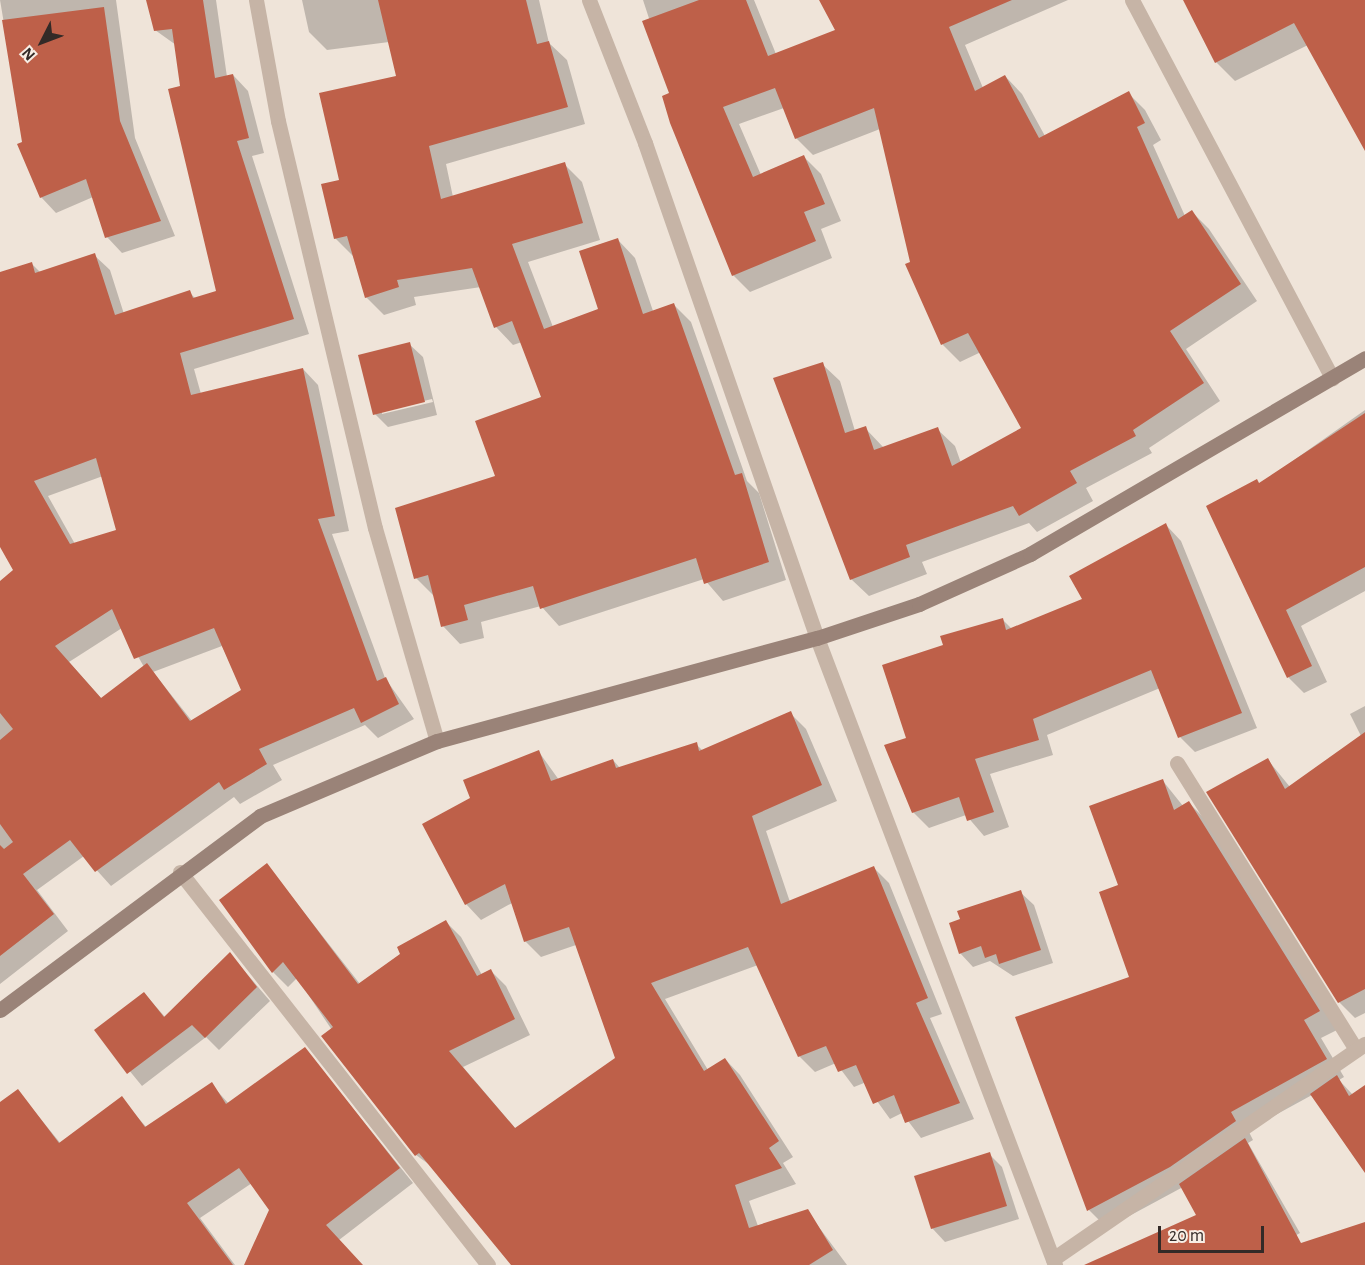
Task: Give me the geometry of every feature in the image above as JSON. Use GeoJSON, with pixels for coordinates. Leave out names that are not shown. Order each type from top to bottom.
{"type":"FeatureCollection","features":[{"type":"Feature","properties":{"kind":"street"},"geometry":{"type":"LineString","coordinates":[[256,0],[278,121],[375,528],[437,741]]}},
{"type":"Feature","properties":{"kind":"street"},"geometry":{"type":"LineString","coordinates":[[589,0],[645,143],[817,638],[1054,1262],[1360,1047],[1177,763]]}},
{"type":"Feature","properties":{"kind":"street"},"geometry":{"type":"LineString","coordinates":[[1132,0],[1332,378]]}},
{"type":"Feature","properties":{"kind":"street"},"geometry":{"type":"LineString","coordinates":[[0,1010],[180,872],[260,816],[437,741],[817,638],[919,604],[1030,554],[1365,358]]}},
{"type":"Feature","properties":{"kind":"street"},"geometry":{"type":"LineString","coordinates":[[180,872],[488,1265]]}},
{"type":"Feature","properties":{"kind":"building"},"geometry":{"type":"Polygon","coordinates":[[[146,0],[203,0],[215,78],[233,74],[249,138],[237,141],[294,319],[180,353],[191,395],[303,368],[335,516],[318,519],[377,681],[386,677],[399,704],[361,723],[354,708],[259,749],[267,764],[224,790],[219,782],[95,872],[70,840],[23,874],[54,914],[0,956],[0,845],[4,849],[13,842],[0,824],[0,740],[13,729],[0,713],[0,581],[13,570],[0,547],[0,272],[32,262],[35,273],[95,253],[115,315],[190,290],[193,298],[216,291],[168,89],[180,86],[172,29],[154,31],[146,0]],[[96,458],[34,481],[70,544],[116,530],[96,458]],[[112,609],[55,646],[101,698],[147,663],[190,721],[241,690],[214,628],[134,659],[112,609]]]}},
{"type":"Feature","properties":{"kind":"building"},"geometry":{"type":"Polygon","coordinates":[[[378,0],[526,0],[537,44],[549,41],[568,107],[429,146],[441,199],[565,162],[583,223],[512,244],[544,329],[598,309],[579,251],[618,238],[643,314],[674,303],[735,475],[742,473],[769,562],[704,584],[696,558],[540,609],[533,586],[464,605],[468,620],[441,627],[428,575],[414,579],[395,508],[495,476],[475,421],[541,397],[512,321],[494,328],[472,268],[397,280],[399,287],[365,298],[347,236],[334,239],[321,184],[339,180],[319,93],[396,76],[378,0]]]}},
{"type":"Feature","properties":{"kind":"building"},"geometry":{"type":"Polygon","coordinates":[[[699,0],[746,0],[768,56],[835,30],[819,0],[1012,0],[949,27],[975,91],[1005,75],[1039,138],[1129,91],[1145,123],[1137,127],[1178,219],[1192,210],[1241,284],[1170,331],[1204,383],[1133,430],[1136,436],[1070,471],[1077,483],[1019,516],[1013,506],[906,545],[910,557],[850,580],[773,378],[823,362],[845,433],[866,426],[874,450],[938,427],[952,466],[1021,428],[968,333],[941,345],[905,264],[910,262],[874,108],[795,139],[775,88],[723,107],[753,177],[804,155],[825,204],[804,212],[816,241],[732,276],[670,123],[662,96],[669,93],[642,21],[699,0]]]}},
{"type":"Feature","properties":{"kind":"building"},"geometry":{"type":"Polygon","coordinates":[[[1183,0],[1365,0],[1365,151],[1294,23],[1215,63],[1183,0]]]}},
{"type":"Feature","properties":{"kind":"building"},"geometry":{"type":"Polygon","coordinates":[[[104,7],[120,121],[161,221],[105,238],[86,179],[40,198],[17,144],[22,142],[2,20],[104,7]]]}},
{"type":"Feature","properties":{"kind":"building"},"geometry":{"type":"Polygon","coordinates":[[[410,342],[425,402],[373,415],[358,355],[410,342]]]}},
{"type":"Feature","properties":{"kind":"building"},"geometry":{"type":"Polygon","coordinates":[[[1365,413],[1365,567],[1286,610],[1312,666],[1287,678],[1206,506],[1257,479],[1259,483],[1365,413]]]}},
{"type":"Feature","properties":{"kind":"building"},"geometry":{"type":"Polygon","coordinates":[[[1166,523],[1242,713],[1178,738],[1151,670],[1033,719],[1039,740],[975,759],[994,812],[967,821],[959,797],[912,813],[884,745],[906,738],[882,665],[943,645],[940,636],[1003,618],[1006,630],[1082,599],[1069,576],[1166,523]]]}},
{"type":"Feature","properties":{"kind":"building"},"geometry":{"type":"Polygon","coordinates":[[[791,711],[822,785],[752,816],[781,904],[874,866],[928,998],[916,1003],[960,1103],[905,1123],[894,1095],[873,1104],[856,1065],[838,1072],[826,1046],[798,1057],[748,947],[651,983],[704,1071],[725,1058],[779,1141],[769,1148],[782,1168],[735,1185],[749,1228],[808,1209],[833,1250],[809,1265],[511,1265],[419,1153],[415,1156],[321,1036],[333,1027],[283,962],[272,973],[219,900],[267,863],[358,984],[400,954],[397,947],[446,920],[477,976],[491,969],[515,1019],[449,1051],[515,1128],[615,1058],[569,927],[524,942],[505,884],[465,905],[422,824],[470,798],[463,780],[539,750],[551,781],[613,759],[616,768],[697,742],[699,751],[791,711]]]}},
{"type":"Feature","properties":{"kind":"building"},"geometry":{"type":"Polygon","coordinates":[[[1365,732],[1365,989],[1338,1003],[1206,792],[1268,758],[1285,789],[1365,732]]]}},
{"type":"Feature","properties":{"kind":"building"},"geometry":{"type":"Polygon","coordinates":[[[1163,779],[1174,810],[1189,801],[1320,1011],[1304,1020],[1327,1059],[1231,1112],[1236,1121],[1170,1167],[1087,1211],[1015,1017],[1129,977],[1099,892],[1118,885],[1089,806],[1163,779]]]}},
{"type":"Feature","properties":{"kind":"building"},"geometry":{"type":"Polygon","coordinates":[[[1021,890],[1041,950],[999,964],[996,954],[985,958],[981,946],[959,954],[949,923],[960,919],[957,911],[1021,890]]]}},
{"type":"Feature","properties":{"kind":"building"},"geometry":{"type":"Polygon","coordinates":[[[230,952],[257,987],[205,1038],[192,1025],[127,1074],[94,1030],[144,992],[164,1017],[230,952]]]}},
{"type":"Feature","properties":{"kind":"building"},"geometry":{"type":"Polygon","coordinates":[[[305,1047],[400,1168],[326,1225],[363,1265],[244,1265],[269,1210],[239,1168],[187,1203],[233,1265],[0,1265],[0,1102],[18,1089],[59,1143],[122,1096],[145,1127],[212,1082],[226,1104],[305,1047]]]}},
{"type":"Feature","properties":{"kind":"building"},"geometry":{"type":"Polygon","coordinates":[[[1337,1075],[1349,1096],[1365,1085],[1365,1173],[1310,1094],[1337,1075]]]}},
{"type":"Feature","properties":{"kind":"building"},"geometry":{"type":"Polygon","coordinates":[[[1245,1138],[1301,1243],[1365,1222],[1365,1265],[1084,1265],[1196,1215],[1179,1184],[1245,1138]]]}},
{"type":"Feature","properties":{"kind":"building"},"geometry":{"type":"Polygon","coordinates":[[[990,1152],[1007,1206],[931,1229],[914,1176],[990,1152]]]}}]}
